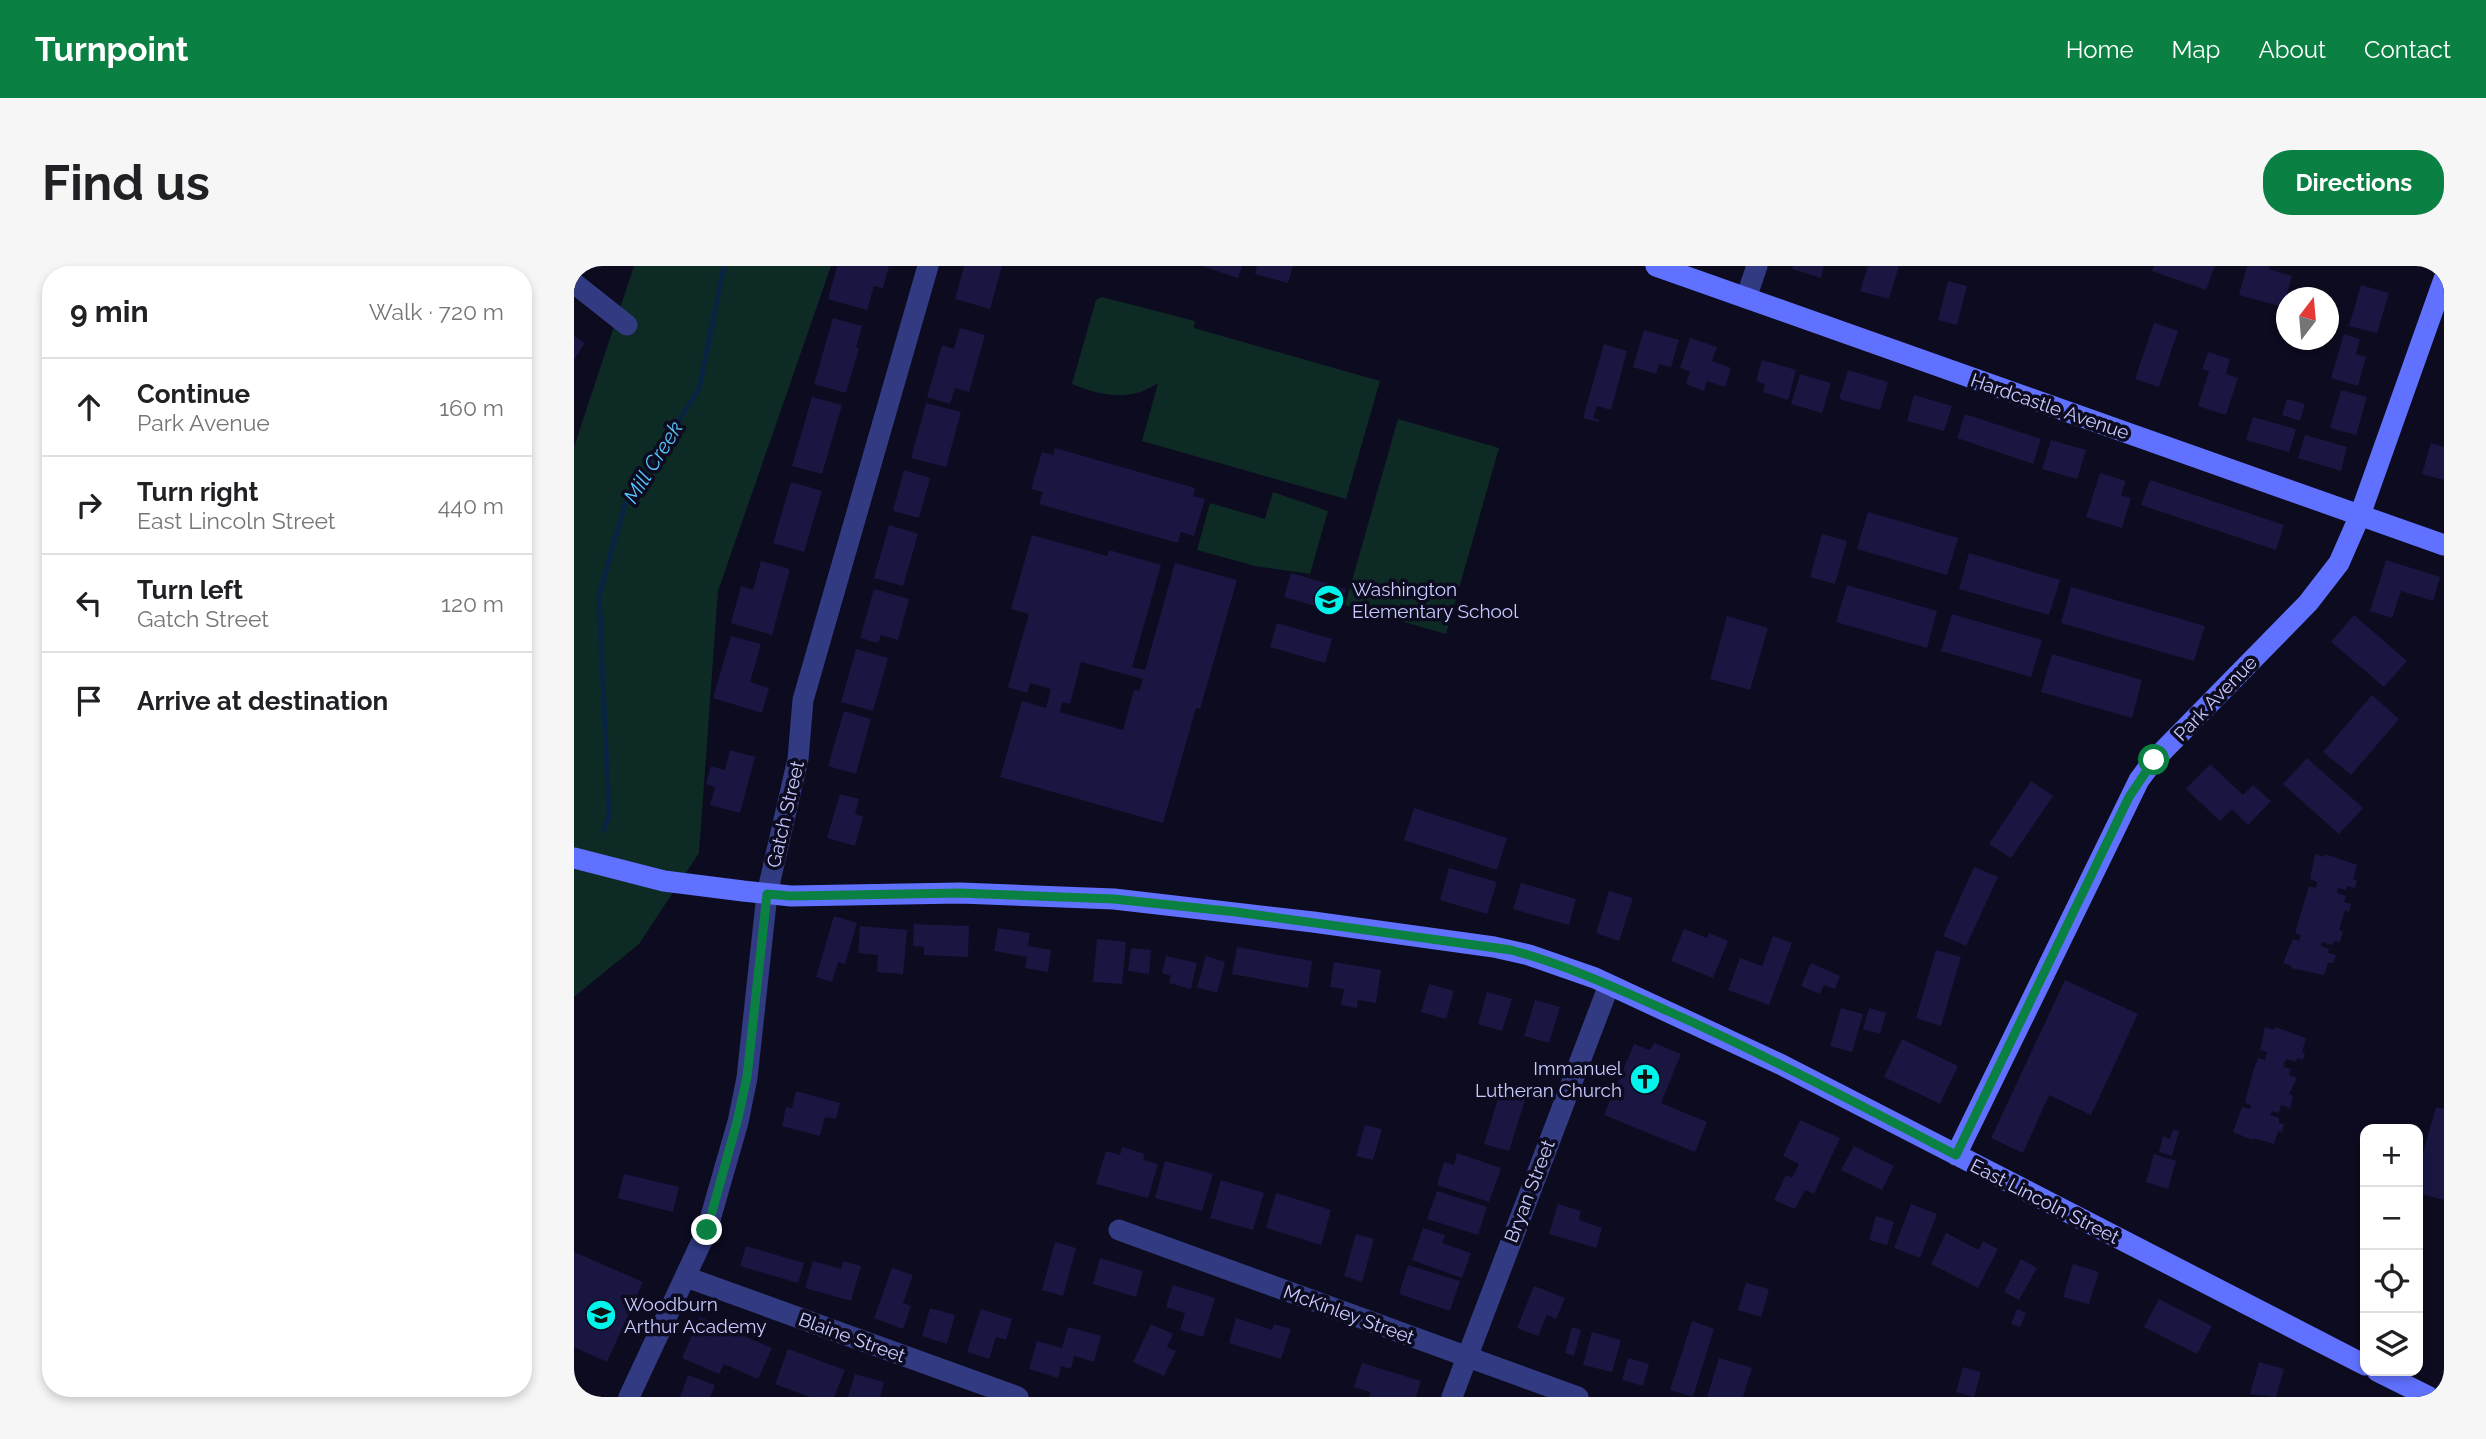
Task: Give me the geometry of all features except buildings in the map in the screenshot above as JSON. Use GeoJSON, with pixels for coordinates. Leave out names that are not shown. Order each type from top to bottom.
{"type":"FeatureCollection","features":[{"type":"Feature","properties":{"kind":"street","name":"Gatch Street"},"geometry":{"type":"LineString","coordinates":[[629,1397],[709,1224],[740,1111],[747,1077],[767,894],[798,759],[803,700],[928,266]]}},
{"type":"Feature","properties":{"kind":"street","name":"Hardcastle Avenue"},"geometry":{"type":"LineString","coordinates":[[1656,266],[2444,545]]}},
{"type":"Feature","properties":{"kind":"street"},"geometry":{"type":"LineString","coordinates":[[1746,298],[1757,266]]}},
{"type":"Feature","properties":{"kind":"street","name":"Park Avenue"},"geometry":{"type":"LineString","coordinates":[[1956,1155],[2138,780],[2154,760],[2323,585],[2346,551],[2444,279]]}},
{"type":"Feature","properties":{"kind":"street"},"geometry":{"type":"LineString","coordinates":[[574,282],[626,325]]}},
{"type":"Feature","properties":{"kind":"street","name":"East Lincoln Street"},"geometry":{"type":"LineString","coordinates":[[574,858],[664,881],[791,896],[985,893],[1177,905],[1511,950],[1548,960],[1770,1059],[2360,1362]]}},
{"type":"Feature","properties":{"kind":"street","name":"Bryan Street"},"geometry":{"type":"LineString","coordinates":[[1452,1397],[1609,985]]}},
{"type":"Feature","properties":{"kind":"street","name":"McKinley Street"},"geometry":{"type":"LineString","coordinates":[[1119,1230],[1578,1397]]}},
{"type":"Feature","properties":{"kind":"street","name":"Blaine Street"},"geometry":{"type":"LineString","coordinates":[[686,1278],[1018,1397]]}},
{"type":"Feature","properties":{"kind":"street"},"geometry":{"type":"LineString","coordinates":[[2387,1376],[2429,1397]]}},
{"type":"Feature","properties":{"kind":"green space"},"geometry":{"type":"Polygon","coordinates":[[[634,266],[831,266],[718,591],[699,853],[639,944],[574,997],[574,447],[634,266]]]}},
{"type":"Feature","properties":{"kind":"green space"},"geometry":{"type":"Polygon","coordinates":[[[1102,297],[1195,321],[1194,328],[1380,381],[1346,499],[1142,441],[1158,383],[1126,395],[1094,392],[1072,384],[1096,300],[1102,297]]]}},
{"type":"Feature","properties":{"kind":"green space"},"geometry":{"type":"Polygon","coordinates":[[[1398,419],[1499,448],[1446,634],[1345,605],[1398,419]]]}},
{"type":"Feature","properties":{"kind":"green space"},"geometry":{"type":"Polygon","coordinates":[[[1273,492],[1328,511],[1310,574],[1255,566],[1197,550],[1210,503],[1265,519],[1273,492]]]}},
{"type":"Feature","properties":{"kind":"waterway","name":"Mill Creek"},"geometry":{"type":"LineString","coordinates":[[604,830],[609,815],[599,595],[625,504],[699,389],[724,266]]}},
{"type":"Feature","properties":{"kind":"place","name":"Washington Elementary School"},"geometry":{"type":"Point","coordinates":[1329,600]}},
{"type":"Feature","properties":{"kind":"place","name":"Immanuel Lutheran Church"},"geometry":{"type":"Point","coordinates":[1645,1079]}},
{"type":"Feature","properties":{"kind":"place","name":"Woodburn Arthur Academy"},"geometry":{"type":"Point","coordinates":[601,1315]}},
{"type":"Feature","properties":{"kind":"route"},"geometry":{"type":"LineString","coordinates":[[707,1230],[747,1077],[767,894],[791,896],[997,893],[1114,899],[1236,912],[1511,950],[1548,960],[1595,978],[1733,1041],[1956,1155],[2129,797],[2154,760]]}}]}
